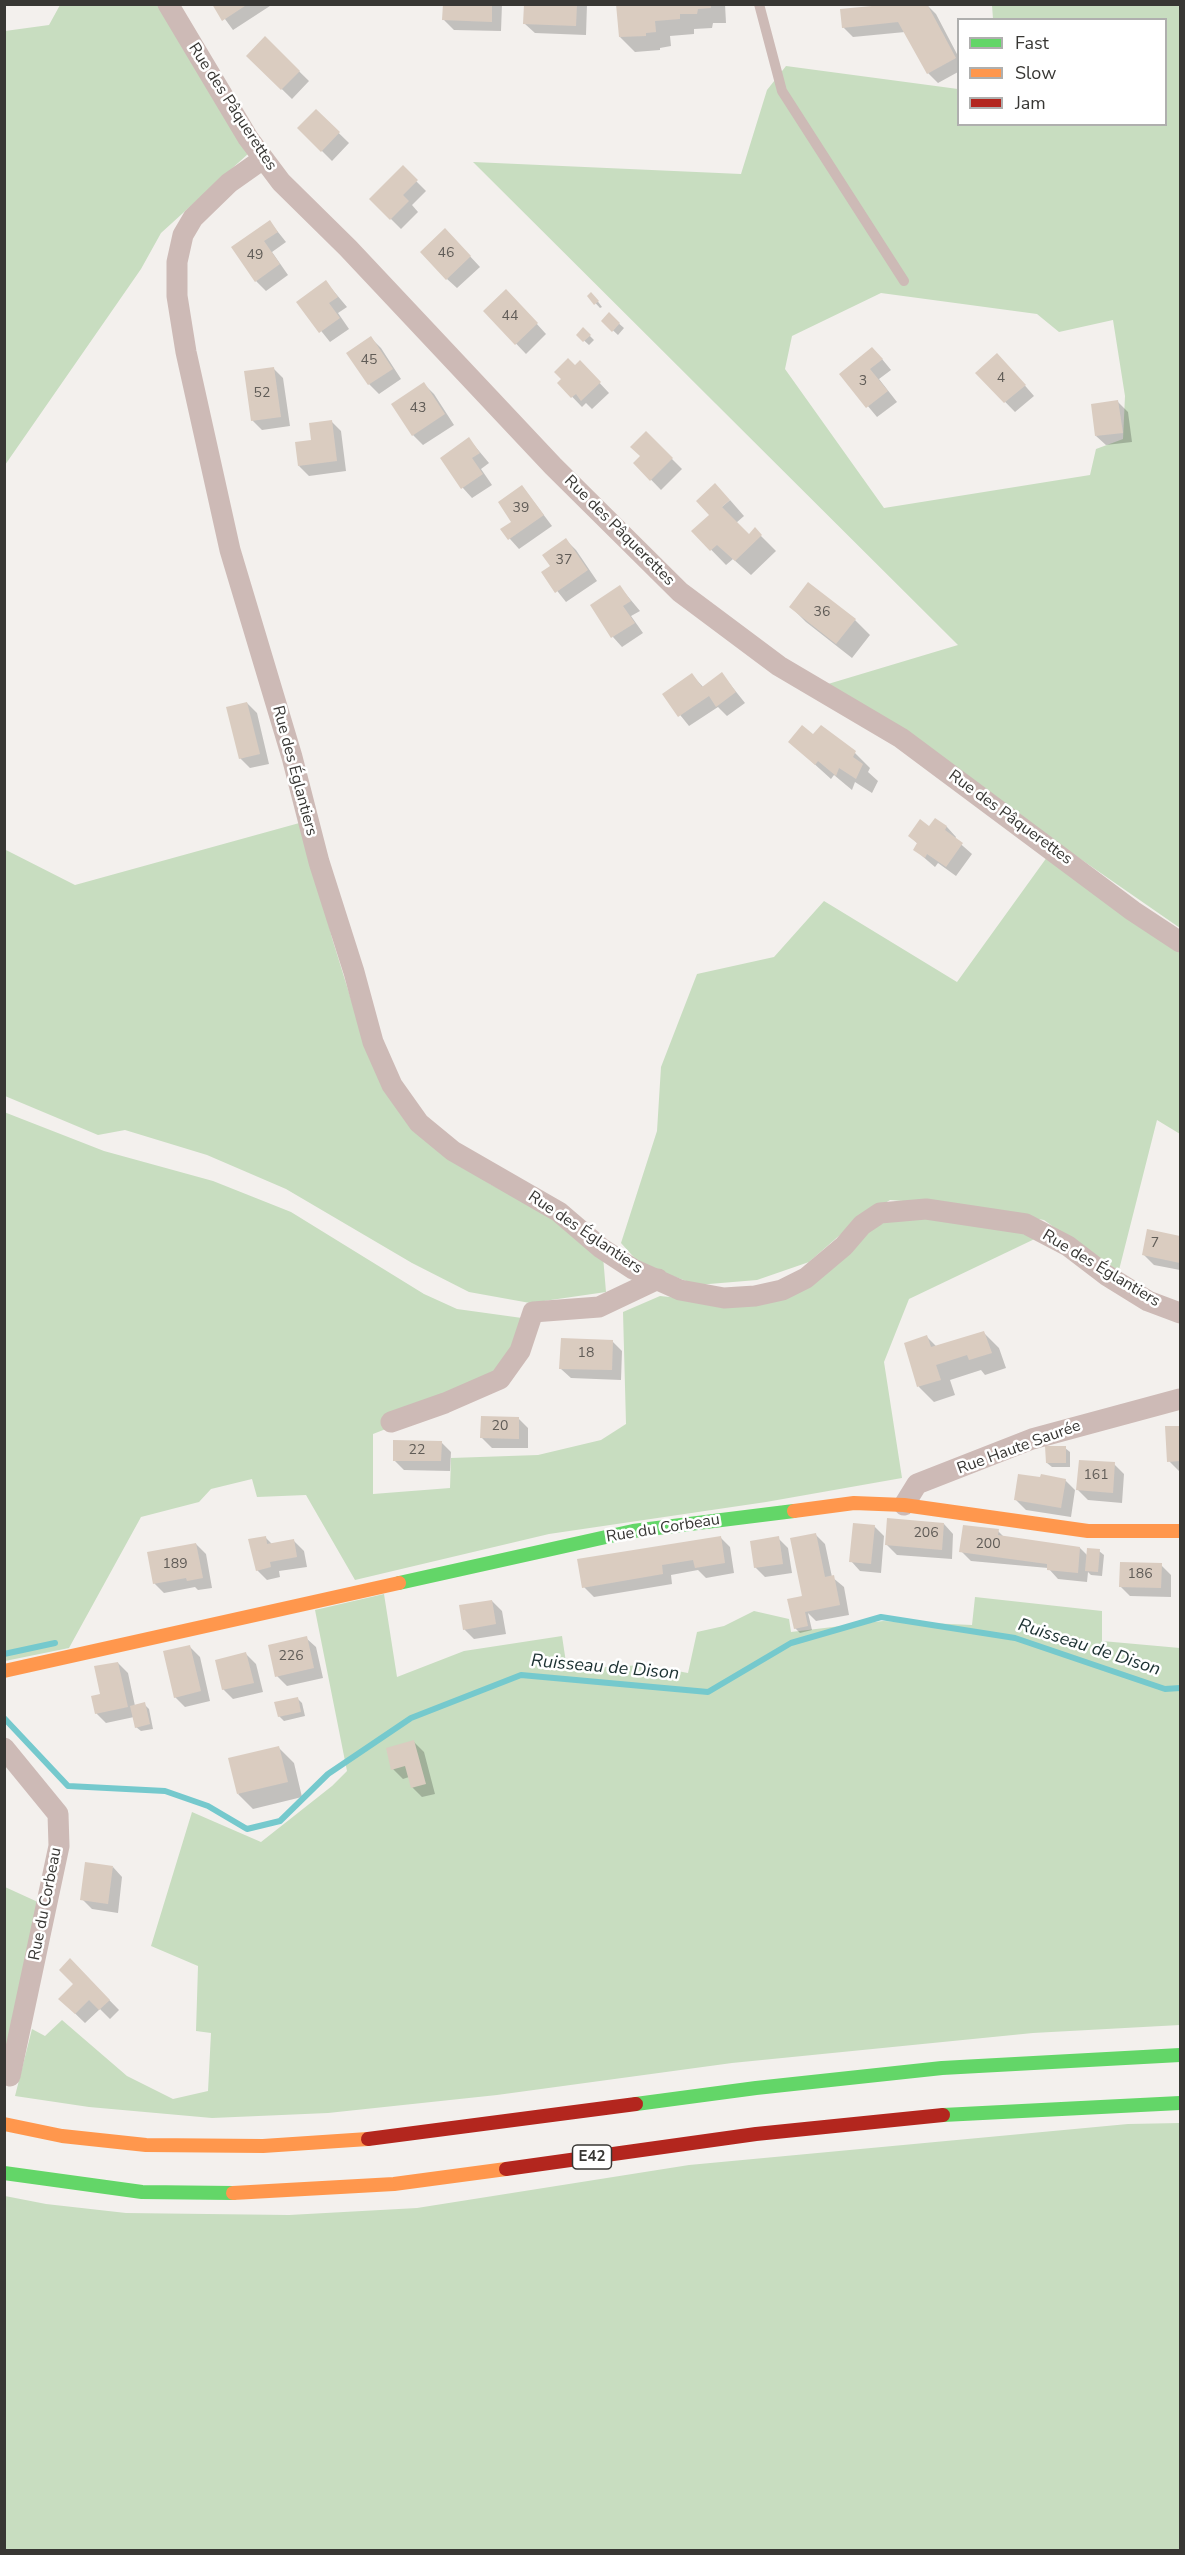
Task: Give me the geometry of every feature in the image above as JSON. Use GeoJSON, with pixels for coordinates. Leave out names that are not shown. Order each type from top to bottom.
{"type":"FeatureCollection","features":[{"type":"Feature","properties":{"kind":"main road","name":"Rue du Corbeau"},"geometry":{"type":"LineString","coordinates":[[4,1671],[633,1531],[854,1503],[904,1505],[1088,1531],[1180,1531]]}},
{"type":"Feature","properties":{"kind":"main road"},"geometry":{"type":"LineString","coordinates":[[4,2124],[62,2136],[146,2145],[263,2146],[388,2138],[756,2088],[942,2068],[1180,2055]]}},
{"type":"Feature","properties":{"kind":"main road","name":"E42"},"geometry":{"type":"LineString","coordinates":[[4,2173],[142,2192],[259,2193],[394,2184],[756,2134],[931,2116],[1121,2104],[1180,2103]]}},
{"type":"Feature","properties":{"kind":"street","name":"Rue des Pâquerettes"},"geometry":{"type":"LineString","coordinates":[[168,4],[248,138],[281,182],[348,248],[553,466],[680,592],[779,666],[901,738],[1180,942]]}},
{"type":"Feature","properties":{"kind":"street","name":"Rue des Églantiers"},"geometry":{"type":"LineString","coordinates":[[263,159],[229,183],[193,218],[183,235],[177,262],[177,296],[186,352],[230,550],[373,1042],[392,1085],[419,1123],[453,1151],[559,1212],[601,1248],[633,1269],[680,1290],[724,1298],[755,1296],[782,1290],[806,1278],[844,1246],[861,1225],[880,1213],[926,1209],[1026,1224],[1068,1246],[1106,1275],[1148,1301],[1180,1313]]}},
{"type":"Feature","properties":{"kind":"street","name":"Rue des Églantiers"},"geometry":{"type":"LineString","coordinates":[[391,1422],[445,1403],[500,1379],[520,1352],[533,1312],[600,1307],[658,1280]]}},
{"type":"Feature","properties":{"kind":"street","name":"Rue Haute Saurée"},"geometry":{"type":"LineString","coordinates":[[904,1505],[917,1484],[1032,1439],[1180,1399]]}},
{"type":"Feature","properties":{"kind":"street","name":"Rue du Corbeau"},"geometry":{"type":"LineString","coordinates":[[4,1748],[58,1814],[59,1846],[10,2076]]}},
{"type":"Feature","properties":{"kind":"lane"},"geometry":{"type":"LineString","coordinates":[[759,4],[782,91],[904,281]]}},
{"type":"Feature","properties":{"kind":"green space"},"geometry":{"type":"Polygon","coordinates":[[[60,5],[163,5],[249,153],[161,233],[141,269],[5,465],[5,31],[49,25],[60,5]]]}},
{"type":"Feature","properties":{"kind":"green space"},"geometry":{"type":"Polygon","coordinates":[[[992,5],[1180,5],[1180,928],[828,684],[958,645],[473,162],[741,174],[767,90],[786,66],[957,89],[957,126],[1167,126],[1167,18],[993,18],[992,5]],[[881,293],[792,336],[785,369],[884,508],[1090,475],[1096,449],[1123,439],[1125,396],[1113,320],[1059,332],[1037,314],[881,293]]]}},
{"type":"Feature","properties":{"kind":"green space"},"geometry":{"type":"Polygon","coordinates":[[[303,822],[332,938],[368,1054],[413,1131],[490,1184],[571,1227],[603,1256],[606,1292],[530,1303],[469,1292],[412,1263],[286,1189],[207,1155],[125,1130],[98,1135],[5,1096],[4,849],[75,885],[303,822]]]}},
{"type":"Feature","properties":{"kind":"green space"},"geometry":{"type":"Polygon","coordinates":[[[1050,853],[1180,949],[1180,1134],[1157,1120],[1118,1274],[1044,1220],[956,1205],[890,1200],[856,1221],[809,1262],[757,1280],[697,1285],[640,1264],[621,1243],[657,1131],[661,1067],[697,974],[774,957],[824,901],[957,982],[1050,853]]]}},
{"type":"Feature","properties":{"kind":"green space"},"geometry":{"type":"Polygon","coordinates":[[[4,1112],[104,1151],[213,1181],[291,1212],[424,1294],[457,1309],[522,1318],[508,1361],[469,1389],[373,1434],[373,1494],[450,1488],[451,1458],[538,1455],[601,1440],[626,1424],[623,1312],[660,1296],[708,1301],[756,1301],[875,1221],[918,1213],[1043,1235],[909,1299],[884,1362],[902,1478],[766,1502],[549,1534],[355,1580],[306,1495],[257,1497],[252,1479],[211,1489],[199,1502],[141,1517],[69,1648],[5,1661],[4,1112]]]}},
{"type":"Feature","properties":{"kind":"green space"},"geometry":{"type":"Polygon","coordinates":[[[384,1594],[397,1677],[464,1651],[562,1636],[567,1669],[645,1665],[688,1673],[697,1632],[724,1626],[754,1611],[789,1619],[791,1632],[883,1621],[972,1625],[975,1597],[1102,1611],[1102,1641],[1180,1648],[1180,2025],[1033,2033],[732,2063],[497,2095],[328,2113],[212,2118],[89,2107],[15,2096],[32,2029],[45,2036],[62,2020],[127,2076],[173,2099],[208,2091],[211,2033],[196,2031],[198,1966],[151,1946],[192,1812],[261,1842],[332,1786],[347,1771],[315,1610],[384,1594]]]}},
{"type":"Feature","properties":{"kind":"green space"},"geometry":{"type":"Polygon","coordinates":[[[5,1887],[40,1903],[5,2064],[5,1887]]]}},
{"type":"Feature","properties":{"kind":"green space"},"geometry":{"type":"Polygon","coordinates":[[[1180,2123],[1180,2550],[5,2550],[5,2196],[46,2204],[126,2213],[289,2215],[417,2208],[689,2165],[1128,2124],[1180,2123]]]}},
{"type":"Feature","properties":{"kind":"building"},"geometry":{"type":"Polygon","coordinates":[[[212,4],[248,4],[222,21],[212,4]]]}},
{"type":"Feature","properties":{"kind":"building"},"geometry":{"type":"Polygon","coordinates":[[[443,4],[492,4],[492,22],[442,20],[443,4]]]}},
{"type":"Feature","properties":{"kind":"building"},"geometry":{"type":"Polygon","coordinates":[[[524,4],[577,4],[576,26],[523,24],[524,4]]]}},
{"type":"Feature","properties":{"kind":"building"},"geometry":{"type":"Polygon","coordinates":[[[616,4],[711,4],[711,8],[698,9],[697,14],[680,14],[680,19],[655,21],[656,32],[646,33],[646,36],[619,37],[616,4]]]}},
{"type":"Feature","properties":{"kind":"building"},"geometry":{"type":"Polygon","coordinates":[[[893,4],[927,4],[956,58],[927,74],[898,22],[842,28],[840,9],[893,4]]]}},
{"type":"Feature","properties":{"kind":"building"},"geometry":{"type":"Polygon","coordinates":[[[265,36],[300,71],[281,90],[246,56],[265,36]]]}},
{"type":"Feature","properties":{"kind":"building"},"geometry":{"type":"Polygon","coordinates":[[[316,109],[340,132],[321,152],[297,128],[316,109]]]}},
{"type":"Feature","properties":{"kind":"building"},"geometry":{"type":"Polygon","coordinates":[[[403,165],[418,180],[403,195],[409,201],[390,220],[369,199],[403,165]]]}},
{"type":"Feature","properties":{"kind":"building"},"geometry":{"type":"Polygon","coordinates":[[[270,220],[278,232],[264,241],[280,264],[255,282],[231,247],[270,220]]]}},
{"type":"Feature","properties":{"kind":"building"},"geometry":{"type":"Polygon","coordinates":[[[445,228],[471,256],[446,280],[420,252],[445,228]]]}},
{"type":"Feature","properties":{"kind":"building"},"geometry":{"type":"Polygon","coordinates":[[[326,280],[338,297],[329,303],[340,318],[319,333],[296,302],[326,280]]]}},
{"type":"Feature","properties":{"kind":"building"},"geometry":{"type":"Polygon","coordinates":[[[506,289],[538,323],[515,345],[483,311],[506,289]]]}},
{"type":"Feature","properties":{"kind":"building"},"geometry":{"type":"Polygon","coordinates":[[[591,292],[599,301],[594,305],[587,296],[591,292]]]}},
{"type":"Feature","properties":{"kind":"building"},"geometry":{"type":"Polygon","coordinates":[[[609,312],[620,323],[612,332],[601,321],[609,312]]]}},
{"type":"Feature","properties":{"kind":"building"},"geometry":{"type":"Polygon","coordinates":[[[583,327],[591,335],[583,342],[576,335],[583,327]]]}},
{"type":"Feature","properties":{"kind":"building"},"geometry":{"type":"Polygon","coordinates":[[[371,336],[393,369],[368,385],[346,353],[371,336]]]}},
{"type":"Feature","properties":{"kind":"building"},"geometry":{"type":"Polygon","coordinates":[[[872,347],[883,359],[870,369],[888,391],[866,408],[839,374],[872,347]]]}},
{"type":"Feature","properties":{"kind":"building"},"geometry":{"type":"Polygon","coordinates":[[[997,353],[1026,385],[1004,403],[975,373],[997,353]]]}},
{"type":"Feature","properties":{"kind":"building"},"geometry":{"type":"Polygon","coordinates":[[[568,358],[575,365],[580,360],[601,382],[581,401],[576,394],[571,398],[557,383],[561,379],[554,372],[568,358]]]}},
{"type":"Feature","properties":{"kind":"building"},"geometry":{"type":"Polygon","coordinates":[[[274,367],[281,417],[251,421],[244,371],[274,367]]]}},
{"type":"Feature","properties":{"kind":"building"},"geometry":{"type":"Polygon","coordinates":[[[424,382],[445,414],[412,436],[391,404],[424,382]]]}},
{"type":"Feature","properties":{"kind":"building"},"geometry":{"type":"Polygon","coordinates":[[[1118,400],[1123,433],[1095,436],[1091,404],[1118,400]]]}},
{"type":"Feature","properties":{"kind":"building"},"geometry":{"type":"Polygon","coordinates":[[[332,420],[337,461],[298,466],[295,442],[311,440],[309,423],[332,420]]]}},
{"type":"Feature","properties":{"kind":"building"},"geometry":{"type":"Polygon","coordinates":[[[646,431],[673,458],[650,481],[633,463],[640,456],[630,447],[646,431]]]}},
{"type":"Feature","properties":{"kind":"building"},"geometry":{"type":"Polygon","coordinates":[[[469,437],[480,453],[472,458],[483,474],[461,489],[440,458],[469,437]]]}},
{"type":"Feature","properties":{"kind":"building"},"geometry":{"type":"Polygon","coordinates":[[[715,483],[730,500],[722,507],[749,534],[755,527],[762,535],[735,561],[717,545],[710,551],[691,531],[709,515],[696,501],[715,483]]]}},
{"type":"Feature","properties":{"kind":"building"},"geometry":{"type":"Polygon","coordinates":[[[522,485],[544,515],[508,540],[500,529],[511,522],[498,502],[522,485]]]}},
{"type":"Feature","properties":{"kind":"building"},"geometry":{"type":"Polygon","coordinates":[[[566,538],[588,570],[555,593],[541,572],[550,566],[542,555],[566,538]]]}},
{"type":"Feature","properties":{"kind":"building"},"geometry":{"type":"Polygon","coordinates":[[[808,582],[856,619],[836,644],[789,607],[808,582]]]}},
{"type":"Feature","properties":{"kind":"building"},"geometry":{"type":"Polygon","coordinates":[[[620,585],[631,601],[623,606],[635,623],[611,638],[590,605],[620,585]]]}},
{"type":"Feature","properties":{"kind":"building"},"geometry":{"type":"Polygon","coordinates":[[[722,672],[736,692],[716,707],[709,696],[678,717],[662,694],[692,673],[702,687],[722,672]]]}},
{"type":"Feature","properties":{"kind":"building"},"geometry":{"type":"Polygon","coordinates":[[[247,702],[260,754],[239,759],[226,707],[247,702]]]}},
{"type":"Feature","properties":{"kind":"building"},"geometry":{"type":"Polygon","coordinates":[[[802,725],[813,734],[821,725],[856,751],[853,757],[863,764],[856,779],[839,768],[836,776],[818,761],[815,765],[788,742],[802,725]]]}},
{"type":"Feature","properties":{"kind":"building"},"geometry":{"type":"Polygon","coordinates":[[[935,818],[947,826],[945,830],[963,843],[946,867],[927,854],[925,858],[913,850],[917,843],[908,836],[920,819],[929,826],[935,818]]]}},
{"type":"Feature","properties":{"kind":"building"},"geometry":{"type":"Polygon","coordinates":[[[1147,1229],[1180,1236],[1180,1263],[1142,1255],[1147,1229]]]}},
{"type":"Feature","properties":{"kind":"building"},"geometry":{"type":"Polygon","coordinates":[[[984,1331],[992,1353],[969,1360],[967,1355],[936,1365],[941,1380],[917,1387],[904,1343],[927,1335],[931,1347],[984,1331]]]}},
{"type":"Feature","properties":{"kind":"building"},"geometry":{"type":"Polygon","coordinates":[[[561,1338],[613,1340],[612,1370],[559,1369],[561,1338]]]}},
{"type":"Feature","properties":{"kind":"building"},"geometry":{"type":"Polygon","coordinates":[[[481,1416],[519,1417],[519,1439],[480,1438],[481,1416]]]}},
{"type":"Feature","properties":{"kind":"building"},"geometry":{"type":"Polygon","coordinates":[[[1165,1426],[1180,1426],[1180,1461],[1167,1462],[1165,1426]]]}},
{"type":"Feature","properties":{"kind":"building"},"geometry":{"type":"Polygon","coordinates":[[[393,1440],[442,1441],[441,1461],[393,1461],[393,1440]]]}},
{"type":"Feature","properties":{"kind":"building"},"geometry":{"type":"Polygon","coordinates":[[[1045,1446],[1066,1446],[1066,1463],[1046,1463],[1045,1446]]]}},
{"type":"Feature","properties":{"kind":"building"},"geometry":{"type":"Polygon","coordinates":[[[1079,1460],[1115,1462],[1113,1493],[1076,1490],[1079,1460]]]}},
{"type":"Feature","properties":{"kind":"building"},"geometry":{"type":"Polygon","coordinates":[[[1018,1474],[1040,1477],[1041,1474],[1066,1479],[1061,1508],[1014,1500],[1018,1474]]]}},
{"type":"Feature","properties":{"kind":"building"},"geometry":{"type":"Polygon","coordinates":[[[887,1518],[944,1523],[942,1550],[885,1545],[887,1518]]]}},
{"type":"Feature","properties":{"kind":"building"},"geometry":{"type":"Polygon","coordinates":[[[853,1523],[875,1525],[871,1564],[849,1562],[853,1523]]]}},
{"type":"Feature","properties":{"kind":"building"},"geometry":{"type":"Polygon","coordinates":[[[963,1525],[999,1529],[998,1535],[1080,1547],[1078,1573],[1047,1570],[1047,1564],[959,1552],[963,1525]]]}},
{"type":"Feature","properties":{"kind":"building"},"geometry":{"type":"Polygon","coordinates":[[[816,1533],[825,1577],[834,1575],[840,1605],[805,1612],[808,1626],[794,1629],[787,1599],[802,1596],[790,1538],[816,1533]]]}},
{"type":"Feature","properties":{"kind":"building"},"geometry":{"type":"Polygon","coordinates":[[[266,1536],[267,1544],[294,1539],[297,1557],[270,1562],[271,1567],[256,1571],[248,1539],[266,1536]]]}},
{"type":"Feature","properties":{"kind":"building"},"geometry":{"type":"Polygon","coordinates":[[[721,1536],[725,1563],[695,1568],[693,1560],[662,1565],[663,1574],[582,1588],[577,1559],[721,1536]]]}},
{"type":"Feature","properties":{"kind":"building"},"geometry":{"type":"Polygon","coordinates":[[[779,1536],[783,1564],[754,1568],[750,1541],[779,1536]]]}},
{"type":"Feature","properties":{"kind":"building"},"geometry":{"type":"Polygon","coordinates":[[[196,1543],[203,1578],[187,1581],[186,1578],[153,1584],[147,1552],[196,1543]]]}},
{"type":"Feature","properties":{"kind":"building"},"geometry":{"type":"Polygon","coordinates":[[[1087,1548],[1100,1549],[1098,1572],[1085,1571],[1087,1548]]]}},
{"type":"Feature","properties":{"kind":"building"},"geometry":{"type":"Polygon","coordinates":[[[1120,1562],[1162,1563],[1161,1588],[1119,1587],[1120,1562]]]}},
{"type":"Feature","properties":{"kind":"building"},"geometry":{"type":"Polygon","coordinates":[[[492,1600],[496,1624],[463,1630],[459,1605],[492,1600]]]}},
{"type":"Feature","properties":{"kind":"building"},"geometry":{"type":"Polygon","coordinates":[[[307,1636],[314,1668],[275,1677],[268,1645],[307,1636]]]}},
{"type":"Feature","properties":{"kind":"building"},"geometry":{"type":"Polygon","coordinates":[[[190,1645],[201,1691],[174,1698],[163,1651],[190,1645]]]}},
{"type":"Feature","properties":{"kind":"building"},"geometry":{"type":"Polygon","coordinates":[[[246,1652],[254,1683],[222,1690],[215,1660],[246,1652]]]}},
{"type":"Feature","properties":{"kind":"building"},"geometry":{"type":"Polygon","coordinates":[[[118,1662],[128,1707],[95,1714],[91,1696],[100,1694],[94,1666],[118,1662]]]}},
{"type":"Feature","properties":{"kind":"building"},"geometry":{"type":"Polygon","coordinates":[[[298,1697],[301,1712],[278,1717],[274,1702],[298,1697]]]}},
{"type":"Feature","properties":{"kind":"building"},"geometry":{"type":"Polygon","coordinates":[[[145,1702],[150,1724],[135,1728],[130,1706],[145,1702]]]}},
{"type":"Feature","properties":{"kind":"building"},"geometry":{"type":"Polygon","coordinates":[[[414,1740],[426,1784],[411,1788],[405,1766],[391,1770],[386,1748],[414,1740]]]}},
{"type":"Feature","properties":{"kind":"building"},"geometry":{"type":"Polygon","coordinates":[[[279,1746],[288,1782],[237,1794],[228,1758],[279,1746]]]}},
{"type":"Feature","properties":{"kind":"building"},"geometry":{"type":"Polygon","coordinates":[[[85,1862],[113,1866],[108,1904],[80,1900],[85,1862]]]}},
{"type":"Feature","properties":{"kind":"building"},"geometry":{"type":"Polygon","coordinates":[[[70,1958],[110,2000],[99,2010],[89,2000],[75,2014],[58,1999],[73,1984],[59,1970],[70,1958]]]}},
{"type":"Feature","properties":{"kind":"waterway","name":"Ruisseau de Dison"},"geometry":{"type":"LineString","coordinates":[[4,1718],[68,1786],[165,1791],[208,1806],[247,1829],[280,1821],[328,1774],[411,1718],[521,1675],[708,1692],[791,1643],[881,1617],[1015,1638],[1165,1689],[1180,1688]]}},
{"type":"Feature","properties":{"kind":"waterway"},"geometry":{"type":"LineString","coordinates":[[4,1654],[55,1643]]}},
{"type":"Feature","properties":{"kind":"traffic: fast"},"geometry":{"type":"LineString","coordinates":[[399,1583],[633,1531],[794,1511]]}},
{"type":"Feature","properties":{"kind":"traffic: fast"},"geometry":{"type":"LineString","coordinates":[[636,2104],[756,2088],[942,2068],[1180,2055]]}},
{"type":"Feature","properties":{"kind":"traffic: fast"},"geometry":{"type":"LineString","coordinates":[[943,2115],[1180,2103]]}},
{"type":"Feature","properties":{"kind":"traffic: fast"},"geometry":{"type":"LineString","coordinates":[[4,2173],[142,2192],[233,2193]]}},
{"type":"Feature","properties":{"kind":"traffic: slow"},"geometry":{"type":"LineString","coordinates":[[794,1511],[854,1503],[904,1505],[1088,1531],[1180,1531]]}},
{"type":"Feature","properties":{"kind":"traffic: slow"},"geometry":{"type":"LineString","coordinates":[[4,1671],[399,1583]]}},
{"type":"Feature","properties":{"kind":"traffic: slow"},"geometry":{"type":"LineString","coordinates":[[4,2124],[62,2136],[146,2145],[263,2146],[368,2139]]}},
{"type":"Feature","properties":{"kind":"traffic: slow"},"geometry":{"type":"LineString","coordinates":[[233,2193],[394,2184],[506,2169]]}},
{"type":"Feature","properties":{"kind":"traffic: jam"},"geometry":{"type":"LineString","coordinates":[[368,2139],[636,2104]]}},
{"type":"Feature","properties":{"kind":"traffic: jam"},"geometry":{"type":"LineString","coordinates":[[506,2169],[756,2134],[943,2115]]}}]}
